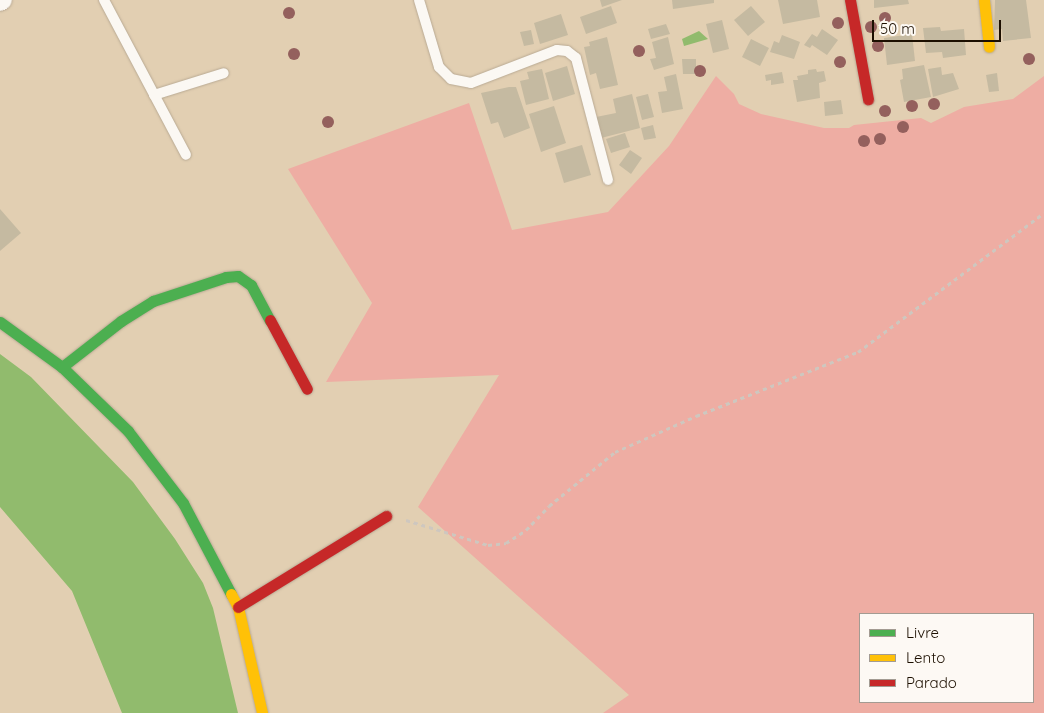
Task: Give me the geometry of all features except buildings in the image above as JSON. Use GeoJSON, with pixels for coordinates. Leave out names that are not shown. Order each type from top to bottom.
{"type":"FeatureCollection","features":[{"type":"Feature","properties":{"kind":"street"},"geometry":{"type":"LineString","coordinates":[[850,0],[868,99]]}},
{"type":"Feature","properties":{"kind":"street"},"geometry":{"type":"LineString","coordinates":[[984,0],[989,47]]}},
{"type":"Feature","properties":{"kind":"street"},"geometry":{"type":"LineString","coordinates":[[62,367],[121,321],[154,301],[226,277],[238,276],[251,284],[307,390]]}},
{"type":"Feature","properties":{"kind":"street"},"geometry":{"type":"LineString","coordinates":[[0,322],[62,367],[128,431],[184,503],[238,607],[262,713]]}},
{"type":"Feature","properties":{"kind":"street"},"geometry":{"type":"LineString","coordinates":[[238,607],[386,516]]}},
{"type":"Feature","properties":{"kind":"lane"},"geometry":{"type":"LineString","coordinates":[[104,0],[186,155]]}},
{"type":"Feature","properties":{"kind":"lane"},"geometry":{"type":"LineString","coordinates":[[419,0],[439,67],[451,79],[471,83],[557,50],[567,51],[576,58],[608,180]]}},
{"type":"Feature","properties":{"kind":"lane"},"geometry":{"type":"LineString","coordinates":[[154,95],[224,73]]}},
{"type":"Feature","properties":{"kind":"path"},"geometry":{"type":"LineString","coordinates":[[386,516],[488,545],[506,543],[526,530],[549,506],[615,452],[696,416],[858,352],[1044,213]]}},
{"type":"Feature","properties":{"kind":"shaded area"},"geometry":{"type":"Polygon","coordinates":[[[699,31],[708,39],[684,46],[682,39],[699,31]]]}},
{"type":"Feature","properties":{"kind":"shaded area"},"geometry":{"type":"Polygon","coordinates":[[[716,76],[734,94],[739,104],[761,114],[824,128],[849,128],[854,125],[921,118],[931,123],[964,107],[1013,99],[1044,76],[1044,713],[603,713],[629,695],[418,507],[499,375],[326,382],[372,303],[288,169],[469,103],[512,230],[608,212],[669,146],[716,76]]]}},
{"type":"Feature","properties":{"kind":"shaded area"},"geometry":{"type":"Polygon","coordinates":[[[0,354],[31,377],[133,482],[175,539],[203,583],[213,608],[238,713],[122,713],[72,591],[0,507],[0,354]]]}},
{"type":"Feature","properties":{"kind":"traffic: fast"},"geometry":{"type":"LineString","coordinates":[[62,367],[121,321],[153,301],[226,277],[238,276],[251,285],[270,320]]}},
{"type":"Feature","properties":{"kind":"traffic: fast"},"geometry":{"type":"LineString","coordinates":[[0,322],[62,367],[128,431],[183,503],[231,594]]}},
{"type":"Feature","properties":{"kind":"traffic: slow"},"geometry":{"type":"LineString","coordinates":[[984,0],[989,47]]}},
{"type":"Feature","properties":{"kind":"traffic: slow"},"geometry":{"type":"LineString","coordinates":[[231,594],[238,607],[262,713]]}},
{"type":"Feature","properties":{"kind":"traffic: jam"},"geometry":{"type":"LineString","coordinates":[[850,0],[868,99]]}},
{"type":"Feature","properties":{"kind":"traffic: jam"},"geometry":{"type":"LineString","coordinates":[[270,320],[307,389]]}},
{"type":"Feature","properties":{"kind":"traffic: jam"},"geometry":{"type":"LineString","coordinates":[[238,607],[386,516]]}}]}
